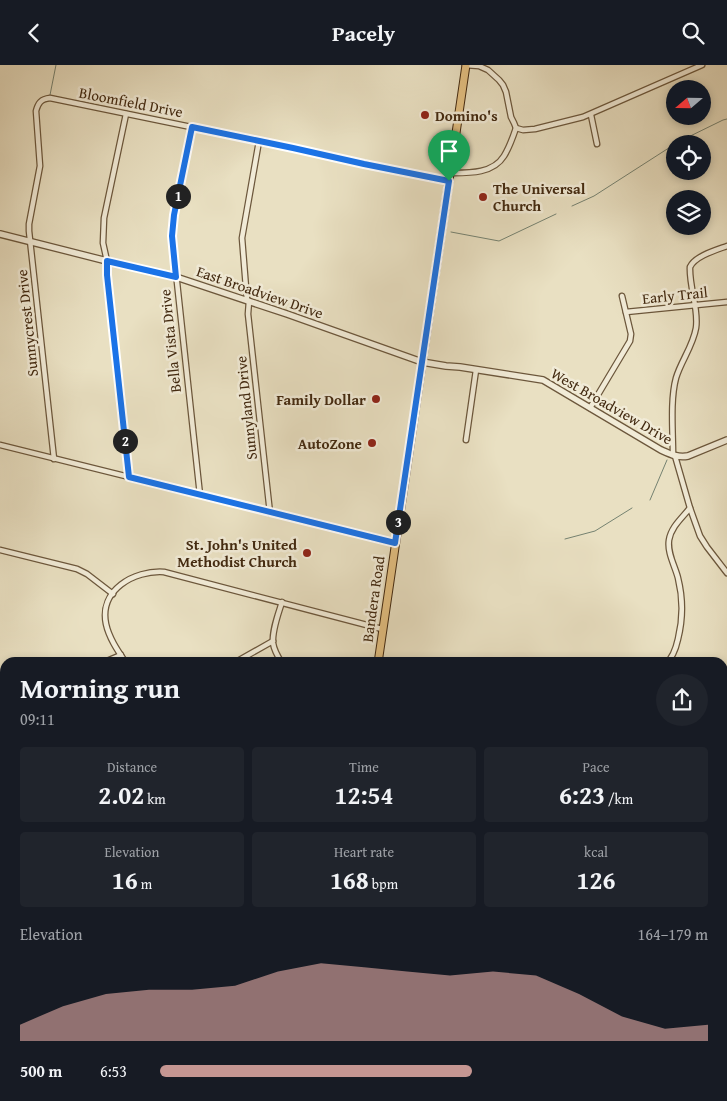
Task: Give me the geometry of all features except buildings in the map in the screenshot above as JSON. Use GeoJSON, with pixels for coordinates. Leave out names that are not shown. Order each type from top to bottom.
{"type":"FeatureCollection","features":[{"type":"Feature","properties":{"kind":"main road","name":"Bandera Road"},"geometry":{"type":"LineString","coordinates":[[379,657],[465,65]]}},
{"type":"Feature","properties":{"kind":"street"},"geometry":{"type":"LineString","coordinates":[[465,65],[479,66],[488,70],[499,80],[506,92],[511,117],[516,127],[524,131],[590,115],[702,65]]}},
{"type":"Feature","properties":{"kind":"street","name":"Bloomfield Drive"},"geometry":{"type":"LineString","coordinates":[[44,99],[50,98],[364,164],[449,177],[478,172],[496,165],[501,161],[506,152],[516,127]]}},
{"type":"Feature","properties":{"kind":"street","name":"Sunnycrest Drive"},"geometry":{"type":"LineString","coordinates":[[44,99],[37,104],[36,111],[40,166],[29,231],[54,459]]}},
{"type":"Feature","properties":{"kind":"street"},"geometry":{"type":"LineString","coordinates":[[126,114],[104,218],[103,243],[107,261],[129,477]]}},
{"type":"Feature","properties":{"kind":"street"},"geometry":{"type":"LineString","coordinates":[[590,115],[597,144]]}},
{"type":"Feature","properties":{"kind":"street","name":"Bella Vista Drive"},"geometry":{"type":"LineString","coordinates":[[192,127],[174,215],[172,236],[200,495]]}},
{"type":"Feature","properties":{"kind":"street","name":"Sunnyland Drive"},"geometry":{"type":"LineString","coordinates":[[259,141],[242,238],[248,314],[270,513]]}},
{"type":"Feature","properties":{"kind":"street","name":"East Broadview Drive"},"geometry":{"type":"LineString","coordinates":[[0,234],[176,277],[422,361]]}},
{"type":"Feature","properties":{"kind":"street"},"geometry":{"type":"LineString","coordinates":[[727,246],[697,258],[692,263],[690,271],[696,321],[695,330],[674,387],[674,455],[700,536],[727,573]]}},
{"type":"Feature","properties":{"kind":"street"},"geometry":{"type":"LineString","coordinates":[[590,408],[630,341],[622,296]]}},
{"type":"Feature","properties":{"kind":"street","name":"Early Trail"},"geometry":{"type":"LineString","coordinates":[[626,312],[727,302]]}},
{"type":"Feature","properties":{"kind":"street","name":"West Broadview Drive"},"geometry":{"type":"LineString","coordinates":[[422,361],[446,367],[543,380],[662,450],[674,455],[688,456],[727,440]]}},
{"type":"Feature","properties":{"kind":"street"},"geometry":{"type":"LineString","coordinates":[[466,440],[476,370]]}},
{"type":"Feature","properties":{"kind":"street"},"geometry":{"type":"LineString","coordinates":[[0,445],[395,543]]}},
{"type":"Feature","properties":{"kind":"street"},"geometry":{"type":"LineString","coordinates":[[671,657],[677,644],[682,616],[681,591],[669,541],[676,525],[690,508]]}},
{"type":"Feature","properties":{"kind":"street"},"geometry":{"type":"LineString","coordinates":[[0,550],[77,569],[87,574],[113,594]]}},
{"type":"Feature","properties":{"kind":"street"},"geometry":{"type":"LineString","coordinates":[[116,657],[121,655],[106,624],[106,612],[109,601],[113,594],[128,579],[145,573],[164,572],[382,629]]}},
{"type":"Feature","properties":{"kind":"street"},"geometry":{"type":"LineString","coordinates":[[279,657],[273,641],[282,602]]}},
{"type":"Feature","properties":{"kind":"street"},"geometry":{"type":"LineString","coordinates":[[245,657],[273,641]]}},
{"type":"Feature","properties":{"kind":"waterway"},"geometry":{"type":"LineString","coordinates":[[50,95],[56,65]]}},
{"type":"Feature","properties":{"kind":"waterway"},"geometry":{"type":"LineString","coordinates":[[692,135],[727,119]]}},
{"type":"Feature","properties":{"kind":"waterway"},"geometry":{"type":"LineString","coordinates":[[572,206],[594,196],[666,150]]}},
{"type":"Feature","properties":{"kind":"waterway"},"geometry":{"type":"LineString","coordinates":[[451,232],[499,241],[556,214]]}},
{"type":"Feature","properties":{"kind":"waterway"},"geometry":{"type":"LineString","coordinates":[[650,500],[667,460]]}},
{"type":"Feature","properties":{"kind":"waterway"},"geometry":{"type":"LineString","coordinates":[[565,539],[595,531],[632,508]]}},
{"type":"Feature","properties":{"kind":"place","name":"Domino's"},"geometry":{"type":"Point","coordinates":[425,115]}},
{"type":"Feature","properties":{"kind":"place","name":"The Universal Church"},"geometry":{"type":"Point","coordinates":[483,197]}},
{"type":"Feature","properties":{"kind":"place","name":"Family Dollar"},"geometry":{"type":"Point","coordinates":[376,399]}},
{"type":"Feature","properties":{"kind":"place","name":"AutoZone"},"geometry":{"type":"Point","coordinates":[372,443]}},
{"type":"Feature","properties":{"kind":"place","name":"St. John's United Methodist Church"},"geometry":{"type":"Point","coordinates":[307,553]}},
{"type":"Feature","properties":{"kind":"route"},"geometry":{"type":"LineString","coordinates":[[192,127],[449,181],[395,543],[129,477],[107,261],[176,277],[172,246],[174,215],[192,127]]}}]}
